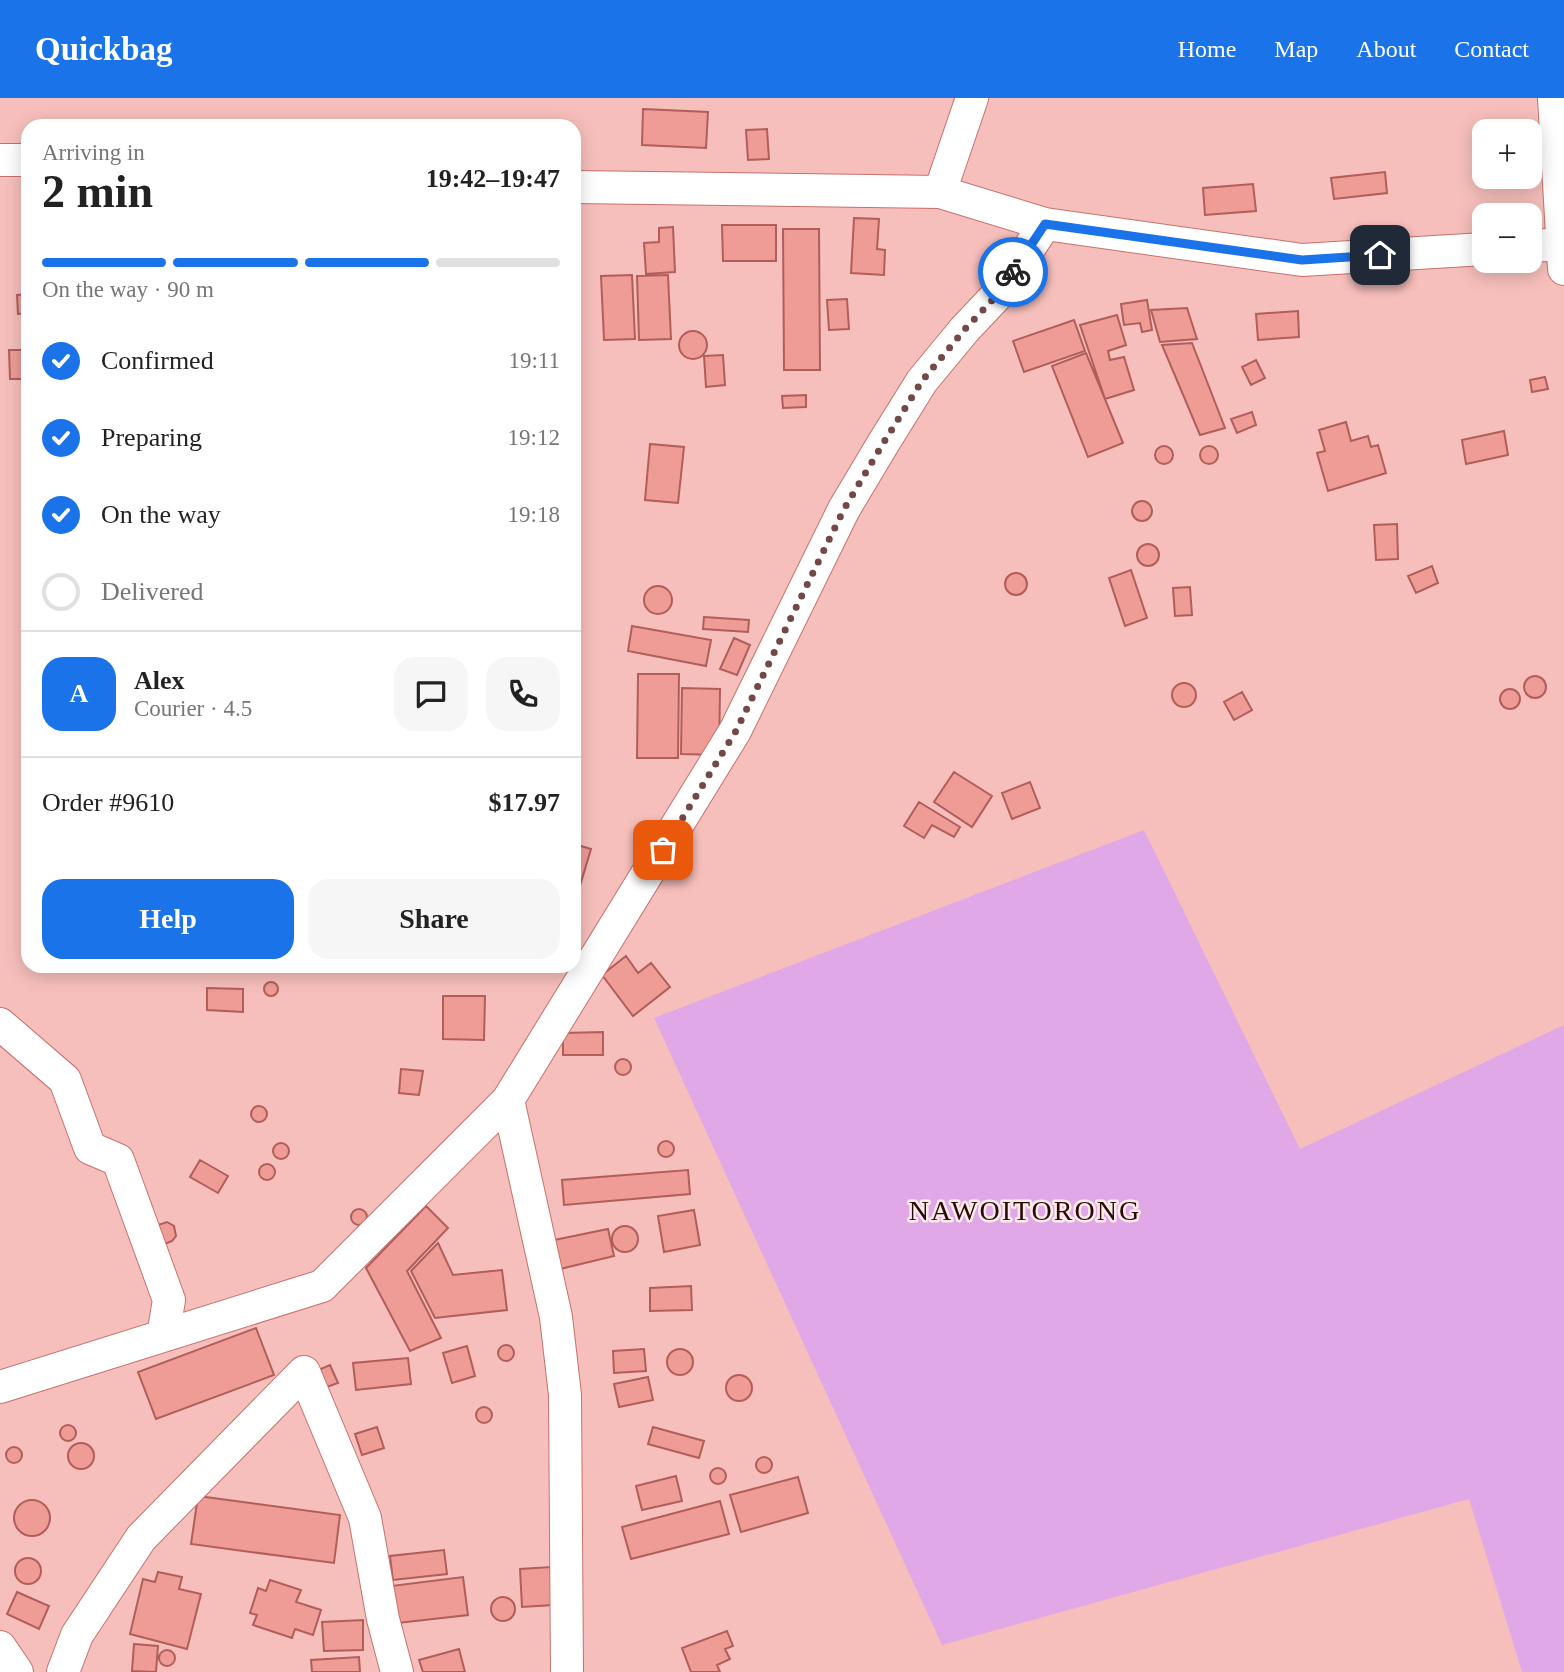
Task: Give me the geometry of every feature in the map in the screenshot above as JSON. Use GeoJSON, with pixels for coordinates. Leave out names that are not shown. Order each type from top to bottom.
{"type":"FeatureCollection","features":[{"type":"Feature","properties":{"kind":"street"},"geometry":{"type":"LineString","coordinates":[[940,192],[972,98]]}},
{"type":"Feature","properties":{"kind":"street"},"geometry":{"type":"LineString","coordinates":[[1542,249],[1563,253],[1555,98]]}},
{"type":"Feature","properties":{"kind":"street"},"geometry":{"type":"LineString","coordinates":[[0,160],[21,160]]}},
{"type":"Feature","properties":{"kind":"street"},"geometry":{"type":"LineString","coordinates":[[581,187],[940,192],[1045,224],[1302,260],[1472,250]]}},
{"type":"Feature","properties":{"kind":"street"},"geometry":{"type":"LineString","coordinates":[[0,1387],[322,1286],[508,1100],[736,731],[844,509],[884,442],[922,381],[1000,292],[1045,224]]}},
{"type":"Feature","properties":{"kind":"street"},"geometry":{"type":"LineString","coordinates":[[0,1024],[65,1080],[90,1148],[118,1160],[169,1300],[163,1336]]}},
{"type":"Feature","properties":{"kind":"street"},"geometry":{"type":"LineString","coordinates":[[508,1100],[556,1317],[565,1395],[566,1672]]}},
{"type":"Feature","properties":{"kind":"street"},"geometry":{"type":"LineString","coordinates":[[64,1672],[77,1635],[141,1538],[304,1372],[365,1518],[383,1619],[397,1672]]}},
{"type":"Feature","properties":{"kind":"street"},"geometry":{"type":"LineString","coordinates":[[0,1647],[17,1672]]}},
{"type":"Feature","properties":{"kind":"shaded area"},"geometry":{"type":"Polygon","coordinates":[[[1144,830],[1300,1149],[1564,1025],[1564,1672],[1522,1672],[1469,1499],[942,1645],[654,1018],[1144,830]]]}},
{"type":"Feature","properties":{"kind":"building"},"geometry":{"type":"Polygon","coordinates":[[[643,109],[708,112],[706,148],[642,145],[643,109]]]}},
{"type":"Feature","properties":{"kind":"building"},"geometry":{"type":"Polygon","coordinates":[[[767,129],[769,159],[748,160],[746,130],[767,129]]]}},
{"type":"Feature","properties":{"kind":"building"},"geometry":{"type":"Polygon","coordinates":[[[1385,172],[1387,193],[1334,199],[1331,178],[1385,172]]]}},
{"type":"Feature","properties":{"kind":"building"},"geometry":{"type":"Polygon","coordinates":[[[1253,184],[1256,211],[1205,215],[1203,188],[1253,184]]]}},
{"type":"Feature","properties":{"kind":"building"},"geometry":{"type":"Polygon","coordinates":[[[854,218],[879,219],[877,249],[885,250],[884,275],[851,273],[854,218]]]}},
{"type":"Feature","properties":{"kind":"building"},"geometry":{"type":"Polygon","coordinates":[[[722,225],[776,225],[776,261],[723,261],[722,225]]]}},
{"type":"Feature","properties":{"kind":"building"},"geometry":{"type":"Polygon","coordinates":[[[673,227],[675,272],[646,274],[644,243],[659,242],[659,228],[673,227]]]}},
{"type":"Feature","properties":{"kind":"building"},"geometry":{"type":"Polygon","coordinates":[[[783,229],[819,229],[820,370],[784,370],[783,229]]]}},
{"type":"Feature","properties":{"kind":"building"},"geometry":{"type":"Polygon","coordinates":[[[632,275],[635,339],[604,340],[601,276],[632,275]]]}},
{"type":"Feature","properties":{"kind":"building"},"geometry":{"type":"Polygon","coordinates":[[[668,275],[671,339],[639,340],[637,276],[668,275]]]}},
{"type":"Feature","properties":{"kind":"building"},"geometry":{"type":"Polygon","coordinates":[[[17,295],[21,295],[21,314],[18,314],[17,295]]]}},
{"type":"Feature","properties":{"kind":"building"},"geometry":{"type":"Polygon","coordinates":[[[847,299],[849,329],[829,330],[827,300],[847,299]]]}},
{"type":"Feature","properties":{"kind":"building"},"geometry":{"type":"Polygon","coordinates":[[[1147,300],[1152,330],[1142,332],[1140,323],[1124,325],[1121,304],[1147,300]]]}},
{"type":"Feature","properties":{"kind":"building"},"geometry":{"type":"Polygon","coordinates":[[[1187,308],[1197,339],[1160,342],[1151,310],[1187,308]]]}},
{"type":"Feature","properties":{"kind":"building"},"geometry":{"type":"Polygon","coordinates":[[[1298,311],[1299,337],[1258,340],[1256,314],[1298,311]]]}},
{"type":"Feature","properties":{"kind":"building"},"geometry":{"type":"Polygon","coordinates":[[[1117,315],[1126,345],[1108,351],[1110,360],[1124,357],[1134,390],[1105,399],[1080,325],[1117,315]]]}},
{"type":"Feature","properties":{"kind":"building"},"geometry":{"type":"Polygon","coordinates":[[[1074,320],[1085,351],[1024,372],[1013,341],[1074,320]]]}},
{"type":"Feature","properties":{"kind":"building"},"geometry":{"type":"Polygon","coordinates":[[[693,331],[703,335],[707,345],[703,355],[693,359],[683,355],[679,345],[683,335],[693,331]]]}},
{"type":"Feature","properties":{"kind":"building"},"geometry":{"type":"Polygon","coordinates":[[[1192,343],[1225,428],[1200,435],[1162,345],[1192,343]]]}},
{"type":"Feature","properties":{"kind":"building"},"geometry":{"type":"Polygon","coordinates":[[[9,350],[21,350],[21,379],[10,379],[9,350]]]}},
{"type":"Feature","properties":{"kind":"building"},"geometry":{"type":"Polygon","coordinates":[[[1086,353],[1123,443],[1088,457],[1052,366],[1086,353]]]}},
{"type":"Feature","properties":{"kind":"building"},"geometry":{"type":"Polygon","coordinates":[[[723,355],[725,385],[706,387],[704,356],[723,355]]]}},
{"type":"Feature","properties":{"kind":"building"},"geometry":{"type":"Polygon","coordinates":[[[1256,360],[1265,378],[1251,385],[1242,367],[1256,360]]]}},
{"type":"Feature","properties":{"kind":"building"},"geometry":{"type":"Polygon","coordinates":[[[1545,377],[1548,389],[1532,392],[1530,380],[1545,377]]]}},
{"type":"Feature","properties":{"kind":"building"},"geometry":{"type":"Polygon","coordinates":[[[806,395],[806,407],[783,408],[782,396],[806,395]]]}},
{"type":"Feature","properties":{"kind":"building"},"geometry":{"type":"Polygon","coordinates":[[[1252,412],[1256,425],[1237,433],[1231,419],[1252,412]]]}},
{"type":"Feature","properties":{"kind":"building"},"geometry":{"type":"Polygon","coordinates":[[[1346,422],[1351,441],[1368,436],[1371,447],[1378,445],[1386,473],[1328,491],[1317,453],[1325,451],[1319,430],[1346,422]]]}},
{"type":"Feature","properties":{"kind":"building"},"geometry":{"type":"Polygon","coordinates":[[[1504,431],[1508,455],[1466,464],[1462,440],[1504,431]]]}},
{"type":"Feature","properties":{"kind":"building"},"geometry":{"type":"Polygon","coordinates":[[[650,444],[684,447],[678,503],[645,500],[650,444]]]}},
{"type":"Feature","properties":{"kind":"building"},"geometry":{"type":"Polygon","coordinates":[[[1164,446],[1170,449],[1173,455],[1170,461],[1164,464],[1158,461],[1155,455],[1158,449],[1164,446]]]}},
{"type":"Feature","properties":{"kind":"building"},"geometry":{"type":"Polygon","coordinates":[[[1209,446],[1215,449],[1218,455],[1215,461],[1209,464],[1203,461],[1200,455],[1203,449],[1209,446]]]}},
{"type":"Feature","properties":{"kind":"building"},"geometry":{"type":"Polygon","coordinates":[[[1142,501],[1149,504],[1152,511],[1149,518],[1142,521],[1135,518],[1132,511],[1135,504],[1142,501]]]}},
{"type":"Feature","properties":{"kind":"building"},"geometry":{"type":"Polygon","coordinates":[[[1397,524],[1398,559],[1376,560],[1374,525],[1397,524]]]}},
{"type":"Feature","properties":{"kind":"building"},"geometry":{"type":"Polygon","coordinates":[[[1148,544],[1156,547],[1159,555],[1156,563],[1148,566],[1140,563],[1137,555],[1140,547],[1148,544]]]}},
{"type":"Feature","properties":{"kind":"building"},"geometry":{"type":"Polygon","coordinates":[[[1432,566],[1438,583],[1416,593],[1408,576],[1432,566]]]}},
{"type":"Feature","properties":{"kind":"building"},"geometry":{"type":"Polygon","coordinates":[[[1131,570],[1147,618],[1125,626],[1109,578],[1131,570]]]}},
{"type":"Feature","properties":{"kind":"building"},"geometry":{"type":"Polygon","coordinates":[[[1012,573],[1020,573],[1027,580],[1027,588],[1020,595],[1012,595],[1005,588],[1005,580],[1012,573]]]}},
{"type":"Feature","properties":{"kind":"building"},"geometry":{"type":"Polygon","coordinates":[[[658,586],[668,590],[672,600],[668,610],[658,614],[648,610],[644,600],[648,590],[658,586]]]}},
{"type":"Feature","properties":{"kind":"building"},"geometry":{"type":"Polygon","coordinates":[[[1190,587],[1192,615],[1175,616],[1173,588],[1190,587]]]}},
{"type":"Feature","properties":{"kind":"building"},"geometry":{"type":"Polygon","coordinates":[[[704,617],[749,620],[748,632],[703,629],[704,617]]]}},
{"type":"Feature","properties":{"kind":"building"},"geometry":{"type":"Polygon","coordinates":[[[632,626],[711,640],[706,666],[628,651],[632,626]]]}},
{"type":"Feature","properties":{"kind":"building"},"geometry":{"type":"Polygon","coordinates":[[[734,638],[750,645],[737,675],[720,669],[734,638]]]}},
{"type":"Feature","properties":{"kind":"building"},"geometry":{"type":"Polygon","coordinates":[[[638,674],[679,674],[678,758],[637,758],[638,674]]]}},
{"type":"Feature","properties":{"kind":"building"},"geometry":{"type":"Polygon","coordinates":[[[1535,676],[1543,679],[1546,687],[1543,695],[1535,698],[1527,695],[1524,687],[1527,679],[1535,676]]]}},
{"type":"Feature","properties":{"kind":"building"},"geometry":{"type":"Polygon","coordinates":[[[1184,683],[1192,687],[1196,695],[1192,703],[1184,707],[1176,703],[1172,695],[1176,687],[1184,683]]]}},
{"type":"Feature","properties":{"kind":"building"},"geometry":{"type":"Polygon","coordinates":[[[682,688],[720,689],[719,755],[681,754],[682,688]]]}},
{"type":"Feature","properties":{"kind":"building"},"geometry":{"type":"Polygon","coordinates":[[[1506,689],[1514,689],[1520,699],[1514,709],[1506,709],[1500,703],[1500,695],[1506,689]]]}},
{"type":"Feature","properties":{"kind":"building"},"geometry":{"type":"Polygon","coordinates":[[[1242,692],[1252,710],[1234,720],[1224,702],[1242,692]]]}},
{"type":"Feature","properties":{"kind":"building"},"geometry":{"type":"Polygon","coordinates":[[[954,772],[992,796],[972,827],[934,802],[954,772]]]}},
{"type":"Feature","properties":{"kind":"building"},"geometry":{"type":"Polygon","coordinates":[[[1030,782],[1040,808],[1012,819],[1002,793],[1030,782]]]}},
{"type":"Feature","properties":{"kind":"building"},"geometry":{"type":"Polygon","coordinates":[[[919,802],[960,827],[954,837],[932,825],[924,838],[904,826],[919,802]]]}},
{"type":"Feature","properties":{"kind":"building"},"geometry":{"type":"Polygon","coordinates":[[[581,846],[591,849],[581,882],[581,846]]]}},
{"type":"Feature","properties":{"kind":"building"},"geometry":{"type":"Polygon","coordinates":[[[626,956],[638,973],[651,963],[670,987],[633,1016],[602,975],[626,956]]]}},
{"type":"Feature","properties":{"kind":"building"},"geometry":{"type":"Polygon","coordinates":[[[271,982],[276,984],[276,994],[271,996],[266,994],[264,989],[266,984],[271,982]]]}},
{"type":"Feature","properties":{"kind":"building"},"geometry":{"type":"Polygon","coordinates":[[[207,988],[243,989],[243,1012],[207,1010],[207,988]]]}},
{"type":"Feature","properties":{"kind":"building"},"geometry":{"type":"Polygon","coordinates":[[[443,996],[485,996],[484,1040],[443,1039],[443,996]]]}},
{"type":"Feature","properties":{"kind":"building"},"geometry":{"type":"Polygon","coordinates":[[[603,1032],[603,1055],[563,1055],[563,1033],[603,1032]]]}},
{"type":"Feature","properties":{"kind":"building"},"geometry":{"type":"Polygon","coordinates":[[[620,1059],[626,1059],[631,1067],[629,1073],[620,1075],[615,1070],[615,1064],[620,1059]]]}},
{"type":"Feature","properties":{"kind":"building"},"geometry":{"type":"Polygon","coordinates":[[[401,1069],[423,1071],[419,1095],[399,1093],[401,1069]]]}},
{"type":"Feature","properties":{"kind":"building"},"geometry":{"type":"Polygon","coordinates":[[[256,1106],[262,1106],[267,1114],[265,1120],[256,1122],[251,1117],[251,1111],[256,1106]]]}},
{"type":"Feature","properties":{"kind":"building"},"geometry":{"type":"Polygon","coordinates":[[[663,1141],[669,1141],[674,1149],[672,1155],[663,1157],[658,1152],[658,1146],[663,1141]]]}},
{"type":"Feature","properties":{"kind":"building"},"geometry":{"type":"Polygon","coordinates":[[[278,1143],[284,1143],[289,1151],[287,1157],[278,1159],[273,1154],[273,1148],[278,1143]]]}},
{"type":"Feature","properties":{"kind":"building"},"geometry":{"type":"Polygon","coordinates":[[[200,1160],[228,1176],[218,1193],[190,1177],[200,1160]]]}},
{"type":"Feature","properties":{"kind":"building"},"geometry":{"type":"Polygon","coordinates":[[[264,1164],[270,1164],[275,1172],[273,1178],[264,1180],[259,1175],[259,1169],[264,1164]]]}},
{"type":"Feature","properties":{"kind":"building"},"geometry":{"type":"Polygon","coordinates":[[[688,1170],[690,1194],[564,1205],[562,1180],[688,1170]]]}},
{"type":"Feature","properties":{"kind":"building"},"geometry":{"type":"Polygon","coordinates":[[[426,1206],[448,1228],[407,1271],[441,1338],[410,1351],[366,1268],[426,1206]]]}},
{"type":"Feature","properties":{"kind":"building"},"geometry":{"type":"Polygon","coordinates":[[[356,1209],[362,1209],[367,1217],[365,1223],[356,1225],[351,1220],[351,1214],[356,1209]]]}},
{"type":"Feature","properties":{"kind":"building"},"geometry":{"type":"Polygon","coordinates":[[[694,1210],[700,1245],[664,1252],[658,1216],[694,1210]]]}},
{"type":"Feature","properties":{"kind":"building"},"geometry":{"type":"Polygon","coordinates":[[[167,1222],[174,1226],[176,1236],[165,1244],[158,1225],[167,1222]]]}},
{"type":"Feature","properties":{"kind":"building"},"geometry":{"type":"Polygon","coordinates":[[[625,1226],[634,1230],[638,1239],[634,1248],[625,1252],[616,1248],[612,1239],[616,1230],[625,1226]]]}},
{"type":"Feature","properties":{"kind":"building"},"geometry":{"type":"Polygon","coordinates":[[[608,1229],[614,1256],[560,1269],[554,1240],[608,1229]]]}},
{"type":"Feature","properties":{"kind":"building"},"geometry":{"type":"Polygon","coordinates":[[[438,1243],[453,1275],[502,1270],[507,1310],[435,1318],[411,1271],[438,1243]]]}},
{"type":"Feature","properties":{"kind":"building"},"geometry":{"type":"Polygon","coordinates":[[[691,1286],[692,1310],[650,1311],[650,1288],[691,1286]]]}},
{"type":"Feature","properties":{"kind":"building"},"geometry":{"type":"Polygon","coordinates":[[[256,1328],[274,1375],[156,1419],[138,1372],[256,1328]]]}},
{"type":"Feature","properties":{"kind":"building"},"geometry":{"type":"Polygon","coordinates":[[[503,1345],[509,1345],[514,1353],[512,1359],[503,1361],[498,1356],[498,1350],[503,1345]]]}},
{"type":"Feature","properties":{"kind":"building"},"geometry":{"type":"Polygon","coordinates":[[[467,1346],[475,1376],[452,1383],[443,1353],[467,1346]]]}},
{"type":"Feature","properties":{"kind":"building"},"geometry":{"type":"Polygon","coordinates":[[[644,1349],[646,1371],[614,1373],[613,1351],[644,1349]]]}},
{"type":"Feature","properties":{"kind":"building"},"geometry":{"type":"Polygon","coordinates":[[[680,1349],[689,1353],[693,1362],[689,1371],[680,1375],[671,1371],[667,1362],[671,1353],[680,1349]]]}},
{"type":"Feature","properties":{"kind":"building"},"geometry":{"type":"Polygon","coordinates":[[[408,1358],[411,1384],[356,1390],[353,1363],[408,1358]]]}},
{"type":"Feature","properties":{"kind":"building"},"geometry":{"type":"Polygon","coordinates":[[[330,1365],[338,1383],[324,1388],[316,1371],[330,1365]]]}},
{"type":"Feature","properties":{"kind":"building"},"geometry":{"type":"Polygon","coordinates":[[[739,1375],[748,1379],[752,1388],[748,1397],[739,1401],[730,1397],[726,1388],[730,1379],[739,1375]]]}},
{"type":"Feature","properties":{"kind":"building"},"geometry":{"type":"Polygon","coordinates":[[[648,1377],[653,1400],[619,1407],[614,1384],[648,1377]]]}},
{"type":"Feature","properties":{"kind":"building"},"geometry":{"type":"Polygon","coordinates":[[[481,1407],[487,1407],[492,1415],[490,1421],[481,1423],[476,1418],[476,1412],[481,1407]]]}},
{"type":"Feature","properties":{"kind":"building"},"geometry":{"type":"Polygon","coordinates":[[[65,1425],[71,1425],[76,1433],[74,1439],[65,1441],[60,1436],[60,1430],[65,1425]]]}},
{"type":"Feature","properties":{"kind":"building"},"geometry":{"type":"Polygon","coordinates":[[[377,1427],[384,1448],[362,1455],[355,1434],[377,1427]]]}},
{"type":"Feature","properties":{"kind":"building"},"geometry":{"type":"Polygon","coordinates":[[[653,1427],[704,1441],[699,1458],[648,1444],[653,1427]]]}},
{"type":"Feature","properties":{"kind":"building"},"geometry":{"type":"Polygon","coordinates":[[[81,1443],[90,1447],[94,1456],[90,1465],[81,1469],[72,1465],[68,1456],[72,1447],[81,1443]]]}},
{"type":"Feature","properties":{"kind":"building"},"geometry":{"type":"Polygon","coordinates":[[[11,1447],[17,1447],[22,1455],[20,1461],[11,1463],[6,1458],[6,1452],[11,1447]]]}},
{"type":"Feature","properties":{"kind":"building"},"geometry":{"type":"Polygon","coordinates":[[[761,1457],[767,1457],[772,1465],[770,1471],[761,1473],[756,1468],[756,1462],[761,1457]]]}},
{"type":"Feature","properties":{"kind":"building"},"geometry":{"type":"Polygon","coordinates":[[[715,1468],[721,1468],[726,1476],[724,1482],[715,1484],[710,1479],[710,1473],[715,1468]]]}},
{"type":"Feature","properties":{"kind":"building"},"geometry":{"type":"Polygon","coordinates":[[[676,1476],[682,1501],[642,1510],[636,1486],[676,1476]]]}},
{"type":"Feature","properties":{"kind":"building"},"geometry":{"type":"Polygon","coordinates":[[[798,1477],[808,1513],[741,1532],[730,1495],[798,1477]]]}},
{"type":"Feature","properties":{"kind":"building"},"geometry":{"type":"Polygon","coordinates":[[[198,1496],[340,1515],[334,1563],[191,1544],[198,1496]]]}},
{"type":"Feature","properties":{"kind":"building"},"geometry":{"type":"Polygon","coordinates":[[[32,1500],[45,1505],[50,1518],[45,1531],[32,1536],[19,1531],[14,1518],[19,1505],[32,1500]]]}},
{"type":"Feature","properties":{"kind":"building"},"geometry":{"type":"Polygon","coordinates":[[[720,1501],[729,1534],[631,1559],[622,1527],[720,1501]]]}},
{"type":"Feature","properties":{"kind":"building"},"geometry":{"type":"Polygon","coordinates":[[[444,1550],[447,1574],[393,1580],[390,1556],[444,1550]]]}},
{"type":"Feature","properties":{"kind":"building"},"geometry":{"type":"Polygon","coordinates":[[[28,1558],[37,1562],[41,1571],[37,1580],[28,1584],[19,1580],[15,1571],[19,1562],[28,1558]]]}},
{"type":"Feature","properties":{"kind":"building"},"geometry":{"type":"Polygon","coordinates":[[[551,1567],[553,1605],[522,1607],[520,1569],[551,1567]]]}},
{"type":"Feature","properties":{"kind":"building"},"geometry":{"type":"Polygon","coordinates":[[[158,1572],[182,1577],[179,1589],[201,1594],[187,1649],[130,1634],[143,1579],[155,1582],[158,1572]]]}},
{"type":"Feature","properties":{"kind":"building"},"geometry":{"type":"Polygon","coordinates":[[[463,1577],[468,1615],[398,1623],[391,1586],[463,1577]]]}},
{"type":"Feature","properties":{"kind":"building"},"geometry":{"type":"Polygon","coordinates":[[[270,1580],[301,1590],[296,1602],[321,1610],[313,1635],[295,1629],[292,1638],[253,1625],[257,1615],[250,1613],[258,1588],[266,1591],[270,1580]]]}},
{"type":"Feature","properties":{"kind":"building"},"geometry":{"type":"Polygon","coordinates":[[[17,1592],[49,1606],[39,1629],[7,1614],[17,1592]]]}},
{"type":"Feature","properties":{"kind":"building"},"geometry":{"type":"Polygon","coordinates":[[[503,1597],[511,1601],[515,1609],[511,1617],[503,1621],[495,1617],[491,1609],[495,1601],[503,1597]]]}},
{"type":"Feature","properties":{"kind":"building"},"geometry":{"type":"Polygon","coordinates":[[[363,1620],[363,1650],[324,1651],[322,1622],[363,1620]]]}},
{"type":"Feature","properties":{"kind":"building"},"geometry":{"type":"Polygon","coordinates":[[[727,1631],[733,1646],[725,1649],[730,1659],[717,1665],[720,1672],[691,1672],[682,1648],[727,1631]]]}},
{"type":"Feature","properties":{"kind":"building"},"geometry":{"type":"Polygon","coordinates":[[[134,1644],[158,1646],[156,1672],[132,1671],[134,1644]]]}},
{"type":"Feature","properties":{"kind":"building"},"geometry":{"type":"Polygon","coordinates":[[[459,1649],[465,1672],[423,1672],[419,1660],[459,1649]]]}},
{"type":"Feature","properties":{"kind":"building"},"geometry":{"type":"Polygon","coordinates":[[[164,1650],[170,1650],[175,1658],[173,1664],[164,1666],[159,1661],[159,1655],[164,1650]]]}},
{"type":"Feature","properties":{"kind":"building"},"geometry":{"type":"Polygon","coordinates":[[[359,1657],[360,1672],[312,1672],[311,1660],[359,1657]]]}},
{"type":"Feature","properties":{"kind":"way so far"},"geometry":{"type":"LineString","coordinates":[[663,850],[736,731],[844,509],[884,442],[922,381],[1000,292],[1013,272]]}},
{"type":"Feature","properties":{"kind":"district","name":"NAWOITORONG"},"geometry":{"type":"Point","coordinates":[1025,1210]}},
{"type":"Feature","properties":{"kind":"route"},"geometry":{"type":"LineString","coordinates":[[1013,272],[1045,224],[1302,260],[1380,255]]}}]}
